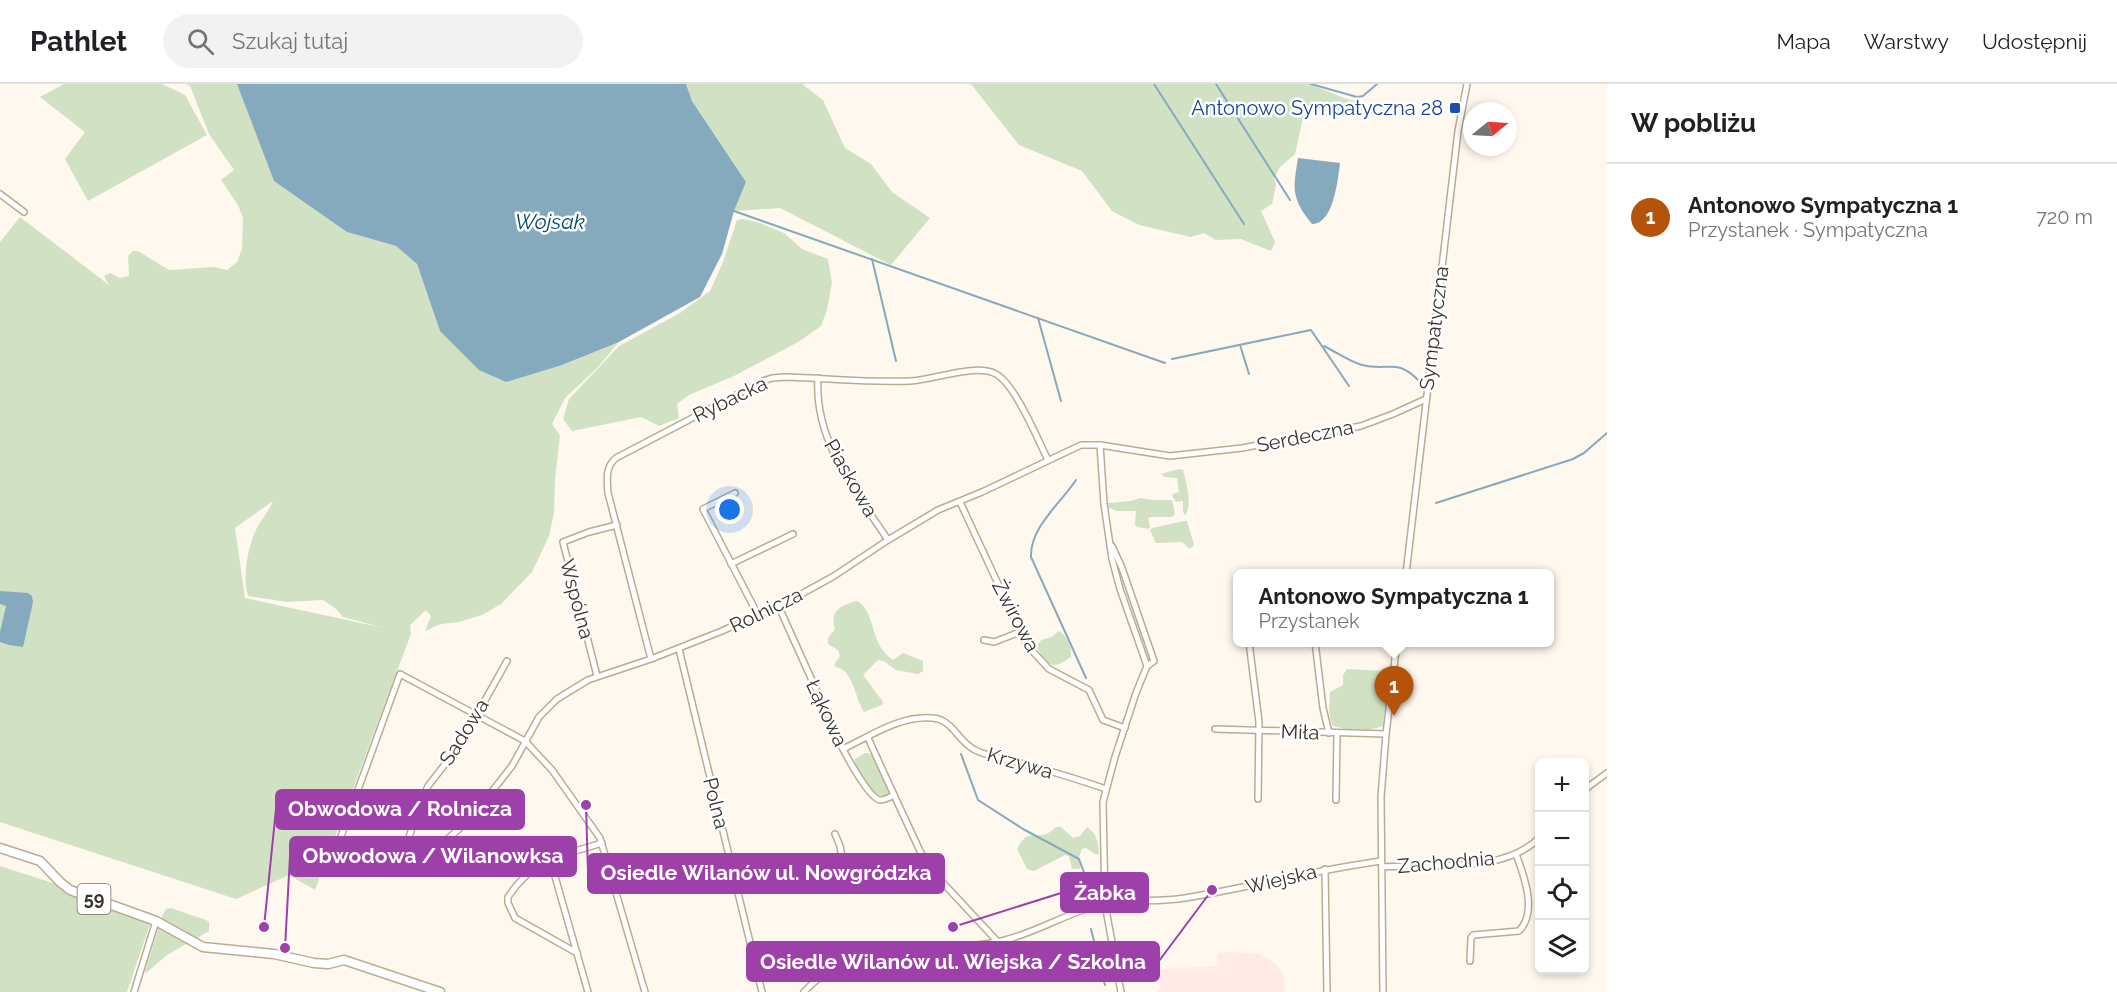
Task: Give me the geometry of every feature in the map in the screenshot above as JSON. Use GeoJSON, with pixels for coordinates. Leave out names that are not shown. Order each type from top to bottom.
{"type":"FeatureCollection","features":[{"type":"Feature","properties":{"kind":"main road","name":"59"},"geometry":{"type":"LineString","coordinates":[[0,848],[40,861],[70,890],[156,921],[203,947],[274,954],[314,963],[328,964],[344,960],[440,992]]}},
{"type":"Feature","properties":{"kind":"street","name":"Sympatyczna"},"geometry":{"type":"LineString","coordinates":[[1406,569],[1458,131],[1467,84]]}},
{"type":"Feature","properties":{"kind":"street"},"geometry":{"type":"LineString","coordinates":[[0,194],[24,212]]}},
{"type":"Feature","properties":{"kind":"street","name":"Rybacka"},"geometry":{"type":"LineString","coordinates":[[651,659],[606,478],[611,462],[763,381],[772,378],[818,378],[909,381],[975,370],[988,371],[998,375],[1012,389],[1048,460]]}},
{"type":"Feature","properties":{"kind":"street","name":"Piaskowa"},"geometry":{"type":"LineString","coordinates":[[818,378],[819,413],[837,462],[888,540]]}},
{"type":"Feature","properties":{"kind":"street","name":"Serdeczna"},"geometry":{"type":"LineString","coordinates":[[1180,455],[1242,448],[1361,426],[1426,399]]}},
{"type":"Feature","properties":{"kind":"street","name":"Rolnicza"},"geometry":{"type":"LineString","coordinates":[[405,862],[409,871],[467,820],[505,775],[539,717],[553,703],[579,685],[597,676],[679,649],[758,615],[834,576],[922,518],[1081,445],[1100,445],[1180,455]]}},
{"type":"Feature","properties":{"kind":"street"},"geometry":{"type":"LineString","coordinates":[[1100,445],[1104,504],[1112,546],[1153,652],[1154,661],[1147,666],[1125,728],[1106,789],[1102,810],[1105,904],[1121,992]]}},
{"type":"Feature","properties":{"kind":"street"},"geometry":{"type":"LineString","coordinates":[[735,493],[703,509],[758,615]]}},
{"type":"Feature","properties":{"kind":"street","name":"Żwirowa"},"geometry":{"type":"LineString","coordinates":[[960,502],[1029,648],[1049,669],[1089,690],[1103,720],[1125,728]]}},
{"type":"Feature","properties":{"kind":"street","name":"Wspólna"},"geometry":{"type":"LineString","coordinates":[[597,676],[562,543],[589,532],[617,525]]}},
{"type":"Feature","properties":{"kind":"street"},"geometry":{"type":"LineString","coordinates":[[731,564],[793,534]]}},
{"type":"Feature","properties":{"kind":"street"},"geometry":{"type":"LineString","coordinates":[[1112,546],[1112,559],[1120,589],[1147,666]]}},
{"type":"Feature","properties":{"kind":"street","name":"Łąkowa"},"geometry":{"type":"LineString","coordinates":[[778,605],[843,749],[874,797],[882,800],[894,795]]}},
{"type":"Feature","properties":{"kind":"street"},"geometry":{"type":"LineString","coordinates":[[984,640],[994,642],[1020,632]]}},
{"type":"Feature","properties":{"kind":"street"},"geometry":{"type":"LineString","coordinates":[[1250,647],[1257,696],[1259,731],[1258,799]]}},
{"type":"Feature","properties":{"kind":"street"},"geometry":{"type":"LineString","coordinates":[[1316,647],[1323,708],[1329,733]]}},
{"type":"Feature","properties":{"kind":"street"},"geometry":{"type":"LineString","coordinates":[[1383,992],[1381,797],[1396,647]]}},
{"type":"Feature","properties":{"kind":"street","name":"Polna"},"geometry":{"type":"LineString","coordinates":[[679,649],[762,992]]}},
{"type":"Feature","properties":{"kind":"street","name":"Sadowa"},"geometry":{"type":"LineString","coordinates":[[405,862],[404,853],[428,786],[460,745],[507,661]]}},
{"type":"Feature","properties":{"kind":"street"},"geometry":{"type":"LineString","coordinates":[[405,862],[397,862],[339,842],[400,674],[525,741],[564,785],[602,843],[645,992]]}},
{"type":"Feature","properties":{"kind":"street","name":"Krzywa"},"geometry":{"type":"LineString","coordinates":[[843,749],[906,720],[937,718],[948,723],[965,744],[978,751],[1106,789]]}},
{"type":"Feature","properties":{"kind":"street","name":"Miła"},"geometry":{"type":"LineString","coordinates":[[1215,729],[1386,734]]}},
{"type":"Feature","properties":{"kind":"street"},"geometry":{"type":"LineString","coordinates":[[1336,800],[1337,733]]}},
{"type":"Feature","properties":{"kind":"street","name":"Łąkowa"},"geometry":{"type":"LineString","coordinates":[[868,738],[920,851],[938,878],[998,942]]}},
{"type":"Feature","properties":{"kind":"street"},"geometry":{"type":"LineString","coordinates":[[1589,786],[1607,773]]}},
{"type":"Feature","properties":{"kind":"street"},"geometry":{"type":"LineString","coordinates":[[835,834],[840,846],[848,888],[851,890],[938,878]]}},
{"type":"Feature","properties":{"kind":"street","name":"Zachodnia"},"geometry":{"type":"LineString","coordinates":[[1381,864],[1478,863],[1516,854],[1535,840]]}},
{"type":"Feature","properties":{"kind":"street"},"geometry":{"type":"LineString","coordinates":[[577,953],[515,918],[508,903],[510,894],[539,862],[602,843]]}},
{"type":"Feature","properties":{"kind":"street"},"geometry":{"type":"LineString","coordinates":[[1470,961],[1473,935],[1519,931],[1527,920],[1528,909],[1522,871],[1516,854]]}},
{"type":"Feature","properties":{"kind":"street"},"geometry":{"type":"LineString","coordinates":[[550,859],[588,992]]}},
{"type":"Feature","properties":{"kind":"street","name":"Wiejska"},"geometry":{"type":"LineString","coordinates":[[804,992],[825,974],[861,959],[925,948],[998,942],[1105,904],[1185,898],[1254,886],[1325,869],[1381,864]]}},
{"type":"Feature","properties":{"kind":"street"},"geometry":{"type":"LineString","coordinates":[[1325,869],[1327,992]]}},
{"type":"Feature","properties":{"kind":"street"},"geometry":{"type":"LineString","coordinates":[[134,992],[156,921]]}},
{"type":"Feature","properties":{"kind":"shaded area"},"geometry":{"type":"Polygon","coordinates":[[[1218,953],[1259,954],[1273,961],[1283,974],[1285,992],[1156,992],[1160,989],[1159,969],[1218,966],[1218,953]]]}},
{"type":"Feature","properties":{"kind":"green space"},"geometry":{"type":"Polygon","coordinates":[[[64,84],[162,84],[185,95],[207,135],[88,201],[65,159],[85,132],[40,97],[64,84]]]}},
{"type":"Feature","properties":{"kind":"green space"},"geometry":{"type":"Polygon","coordinates":[[[186,84],[237,84],[250,116],[347,232],[396,246],[417,264],[440,331],[562,365],[618,343],[598,367],[565,398],[552,424],[560,435],[554,513],[549,536],[532,572],[501,604],[482,615],[459,622],[441,624],[425,631],[431,616],[426,610],[410,625],[411,634],[315,890],[289,875],[236,899],[0,822],[0,242],[20,217],[109,285],[104,276],[110,273],[120,278],[129,276],[128,256],[133,251],[138,251],[169,270],[214,267],[227,270],[237,262],[242,249],[243,218],[238,205],[221,180],[234,170],[209,134],[190,86],[186,84]],[[273,501],[235,528],[245,598],[384,628],[343,617],[323,600],[287,602],[248,596],[246,570],[249,551],[254,533],[273,501]]]}},
{"type":"Feature","properties":{"kind":"green space"},"geometry":{"type":"Polygon","coordinates":[[[686,84],[802,84],[823,100],[845,148],[871,164],[892,192],[930,218],[891,265],[780,208],[734,211],[746,182],[692,101],[686,84]]]}},
{"type":"Feature","properties":{"kind":"green space"},"geometry":{"type":"Polygon","coordinates":[[[971,84],[1310,84],[1346,99],[1360,102],[1364,114],[1311,107],[1304,113],[1295,154],[1280,167],[1274,178],[1276,185],[1272,204],[1261,211],[1275,242],[1271,251],[1241,239],[1216,240],[1204,233],[1191,237],[1139,225],[1112,211],[1082,171],[1019,145],[971,84]]]}},
{"type":"Feature","properties":{"kind":"green space"},"geometry":{"type":"Polygon","coordinates":[[[743,219],[784,233],[802,249],[828,259],[832,283],[827,310],[821,326],[798,342],[734,376],[689,395],[677,404],[679,418],[659,426],[641,417],[572,431],[563,419],[569,399],[619,346],[680,313],[710,291],[723,262],[737,220],[743,219]]]}},
{"type":"Feature","properties":{"kind":"green space"},"geometry":{"type":"Polygon","coordinates":[[[1183,470],[1188,493],[1185,515],[1183,501],[1176,502],[1172,496],[1179,492],[1177,478],[1165,477],[1161,474],[1183,470]]]}},
{"type":"Feature","properties":{"kind":"green space"},"geometry":{"type":"Polygon","coordinates":[[[1140,498],[1172,500],[1175,514],[1172,517],[1150,517],[1148,519],[1149,529],[1135,525],[1136,511],[1116,511],[1108,507],[1108,503],[1140,498]]]}},
{"type":"Feature","properties":{"kind":"green space"},"geometry":{"type":"Polygon","coordinates":[[[1187,521],[1194,545],[1190,549],[1182,542],[1156,543],[1150,530],[1152,528],[1187,521]]]}},
{"type":"Feature","properties":{"kind":"green space"},"geometry":{"type":"Polygon","coordinates":[[[857,601],[868,612],[876,637],[885,653],[893,660],[903,653],[923,661],[923,671],[918,674],[896,670],[884,661],[878,660],[863,675],[883,702],[882,705],[864,712],[850,678],[834,665],[840,656],[838,650],[828,644],[828,638],[835,629],[835,613],[846,604],[857,601]]]}},
{"type":"Feature","properties":{"kind":"green space"},"geometry":{"type":"Polygon","coordinates":[[[1060,631],[1068,642],[1071,657],[1055,665],[1048,663],[1037,648],[1041,640],[1060,631]]]}},
{"type":"Feature","properties":{"kind":"green space"},"geometry":{"type":"Polygon","coordinates":[[[1347,669],[1387,671],[1389,674],[1383,726],[1357,730],[1332,725],[1329,712],[1330,692],[1343,685],[1343,675],[1347,669]]]}},
{"type":"Feature","properties":{"kind":"green space"},"geometry":{"type":"Polygon","coordinates":[[[869,753],[874,758],[889,790],[888,794],[883,796],[874,794],[855,765],[855,759],[869,753]]]}},
{"type":"Feature","properties":{"kind":"green space"},"geometry":{"type":"Polygon","coordinates":[[[1056,827],[1061,827],[1073,838],[1080,836],[1087,827],[1096,838],[1099,854],[1086,848],[1082,849],[1079,857],[1082,866],[1079,869],[1072,869],[1069,856],[1065,855],[1034,871],[1027,869],[1017,849],[1021,842],[1028,836],[1043,835],[1056,827]]]}},
{"type":"Feature","properties":{"kind":"green space"},"geometry":{"type":"Polygon","coordinates":[[[0,866],[153,915],[127,992],[0,992],[0,866]]]}},
{"type":"Feature","properties":{"kind":"green space"},"geometry":{"type":"Polygon","coordinates":[[[171,908],[206,920],[209,922],[209,931],[167,955],[146,973],[163,914],[166,909],[171,908]]]}},
{"type":"Feature","properties":{"kind":"water","name":"Wojsak"},"geometry":{"type":"Polygon","coordinates":[[[237,84],[686,84],[692,101],[746,182],[734,211],[722,254],[700,297],[617,343],[562,365],[506,382],[479,370],[440,331],[417,264],[396,246],[347,232],[274,181],[237,84]]]}},
{"type":"Feature","properties":{"kind":"water"},"geometry":{"type":"Polygon","coordinates":[[[1298,158],[1340,163],[1330,210],[1319,222],[1312,224],[1300,207],[1295,193],[1298,158]]]}},
{"type":"Feature","properties":{"kind":"water"},"geometry":{"type":"Polygon","coordinates":[[[0,591],[28,593],[32,596],[33,602],[23,647],[0,642],[6,606],[0,604],[0,591]]]}},
{"type":"Feature","properties":{"kind":"waterway"},"geometry":{"type":"LineString","coordinates":[[1154,84],[1244,224]]}},
{"type":"Feature","properties":{"kind":"waterway"},"geometry":{"type":"LineString","coordinates":[[1216,84],[1290,200]]}},
{"type":"Feature","properties":{"kind":"waterway"},"geometry":{"type":"LineString","coordinates":[[1311,84],[1357,97],[1363,96],[1377,84]]}},
{"type":"Feature","properties":{"kind":"waterway"},"geometry":{"type":"LineString","coordinates":[[734,211],[1165,363]]}},
{"type":"Feature","properties":{"kind":"waterway"},"geometry":{"type":"LineString","coordinates":[[872,259],[896,361]]}},
{"type":"Feature","properties":{"kind":"waterway"},"geometry":{"type":"LineString","coordinates":[[1038,318],[1061,401]]}},
{"type":"Feature","properties":{"kind":"waterway"},"geometry":{"type":"LineString","coordinates":[[1172,359],[1311,330],[1349,386]]}},
{"type":"Feature","properties":{"kind":"waterway"},"geometry":{"type":"LineString","coordinates":[[1240,345],[1249,374]]}},
{"type":"Feature","properties":{"kind":"waterway"},"geometry":{"type":"LineString","coordinates":[[1324,346],[1362,365],[1404,369],[1419,381]]}},
{"type":"Feature","properties":{"kind":"waterway"},"geometry":{"type":"LineString","coordinates":[[1436,503],[1573,459],[1584,453],[1607,433]]}},
{"type":"Feature","properties":{"kind":"waterway"},"geometry":{"type":"LineString","coordinates":[[1076,480],[1041,526],[1032,546],[1031,557],[1086,678]]}},
{"type":"Feature","properties":{"kind":"waterway"},"geometry":{"type":"LineString","coordinates":[[961,754],[978,800],[1023,829],[1079,859],[1094,899]]}},
{"type":"Feature","properties":{"kind":"waterway"},"geometry":{"type":"LineString","coordinates":[[1091,929],[1105,985]]}},
{"type":"Feature","properties":{"kind":"place","name":"Antonowo Sympatyczna 28"},"geometry":{"type":"Point","coordinates":[1455,108]}},
{"type":"Feature","properties":{"kind":"place","name":"Antonowo Sympatyczna 1"},"geometry":{"type":"Point","coordinates":[1394,716]}},
{"type":"Feature","properties":{"kind":"place","name":"Osiedle Wilanów ul. Nowgródzka"},"geometry":{"type":"Point","coordinates":[586,805]}},
{"type":"Feature","properties":{"kind":"place","name":"Osiedle Wilanów ul. Wiejska / Szkolna"},"geometry":{"type":"Point","coordinates":[1212,890]}},
{"type":"Feature","properties":{"kind":"place","name":"Obwodowa / Rolnicza"},"geometry":{"type":"Point","coordinates":[264,927]}},
{"type":"Feature","properties":{"kind":"place","name":"Żabka"},"geometry":{"type":"Point","coordinates":[953,927]}},
{"type":"Feature","properties":{"kind":"place","name":"Obwodowa / Wilanowksa"},"geometry":{"type":"Point","coordinates":[285,948]}}]}
